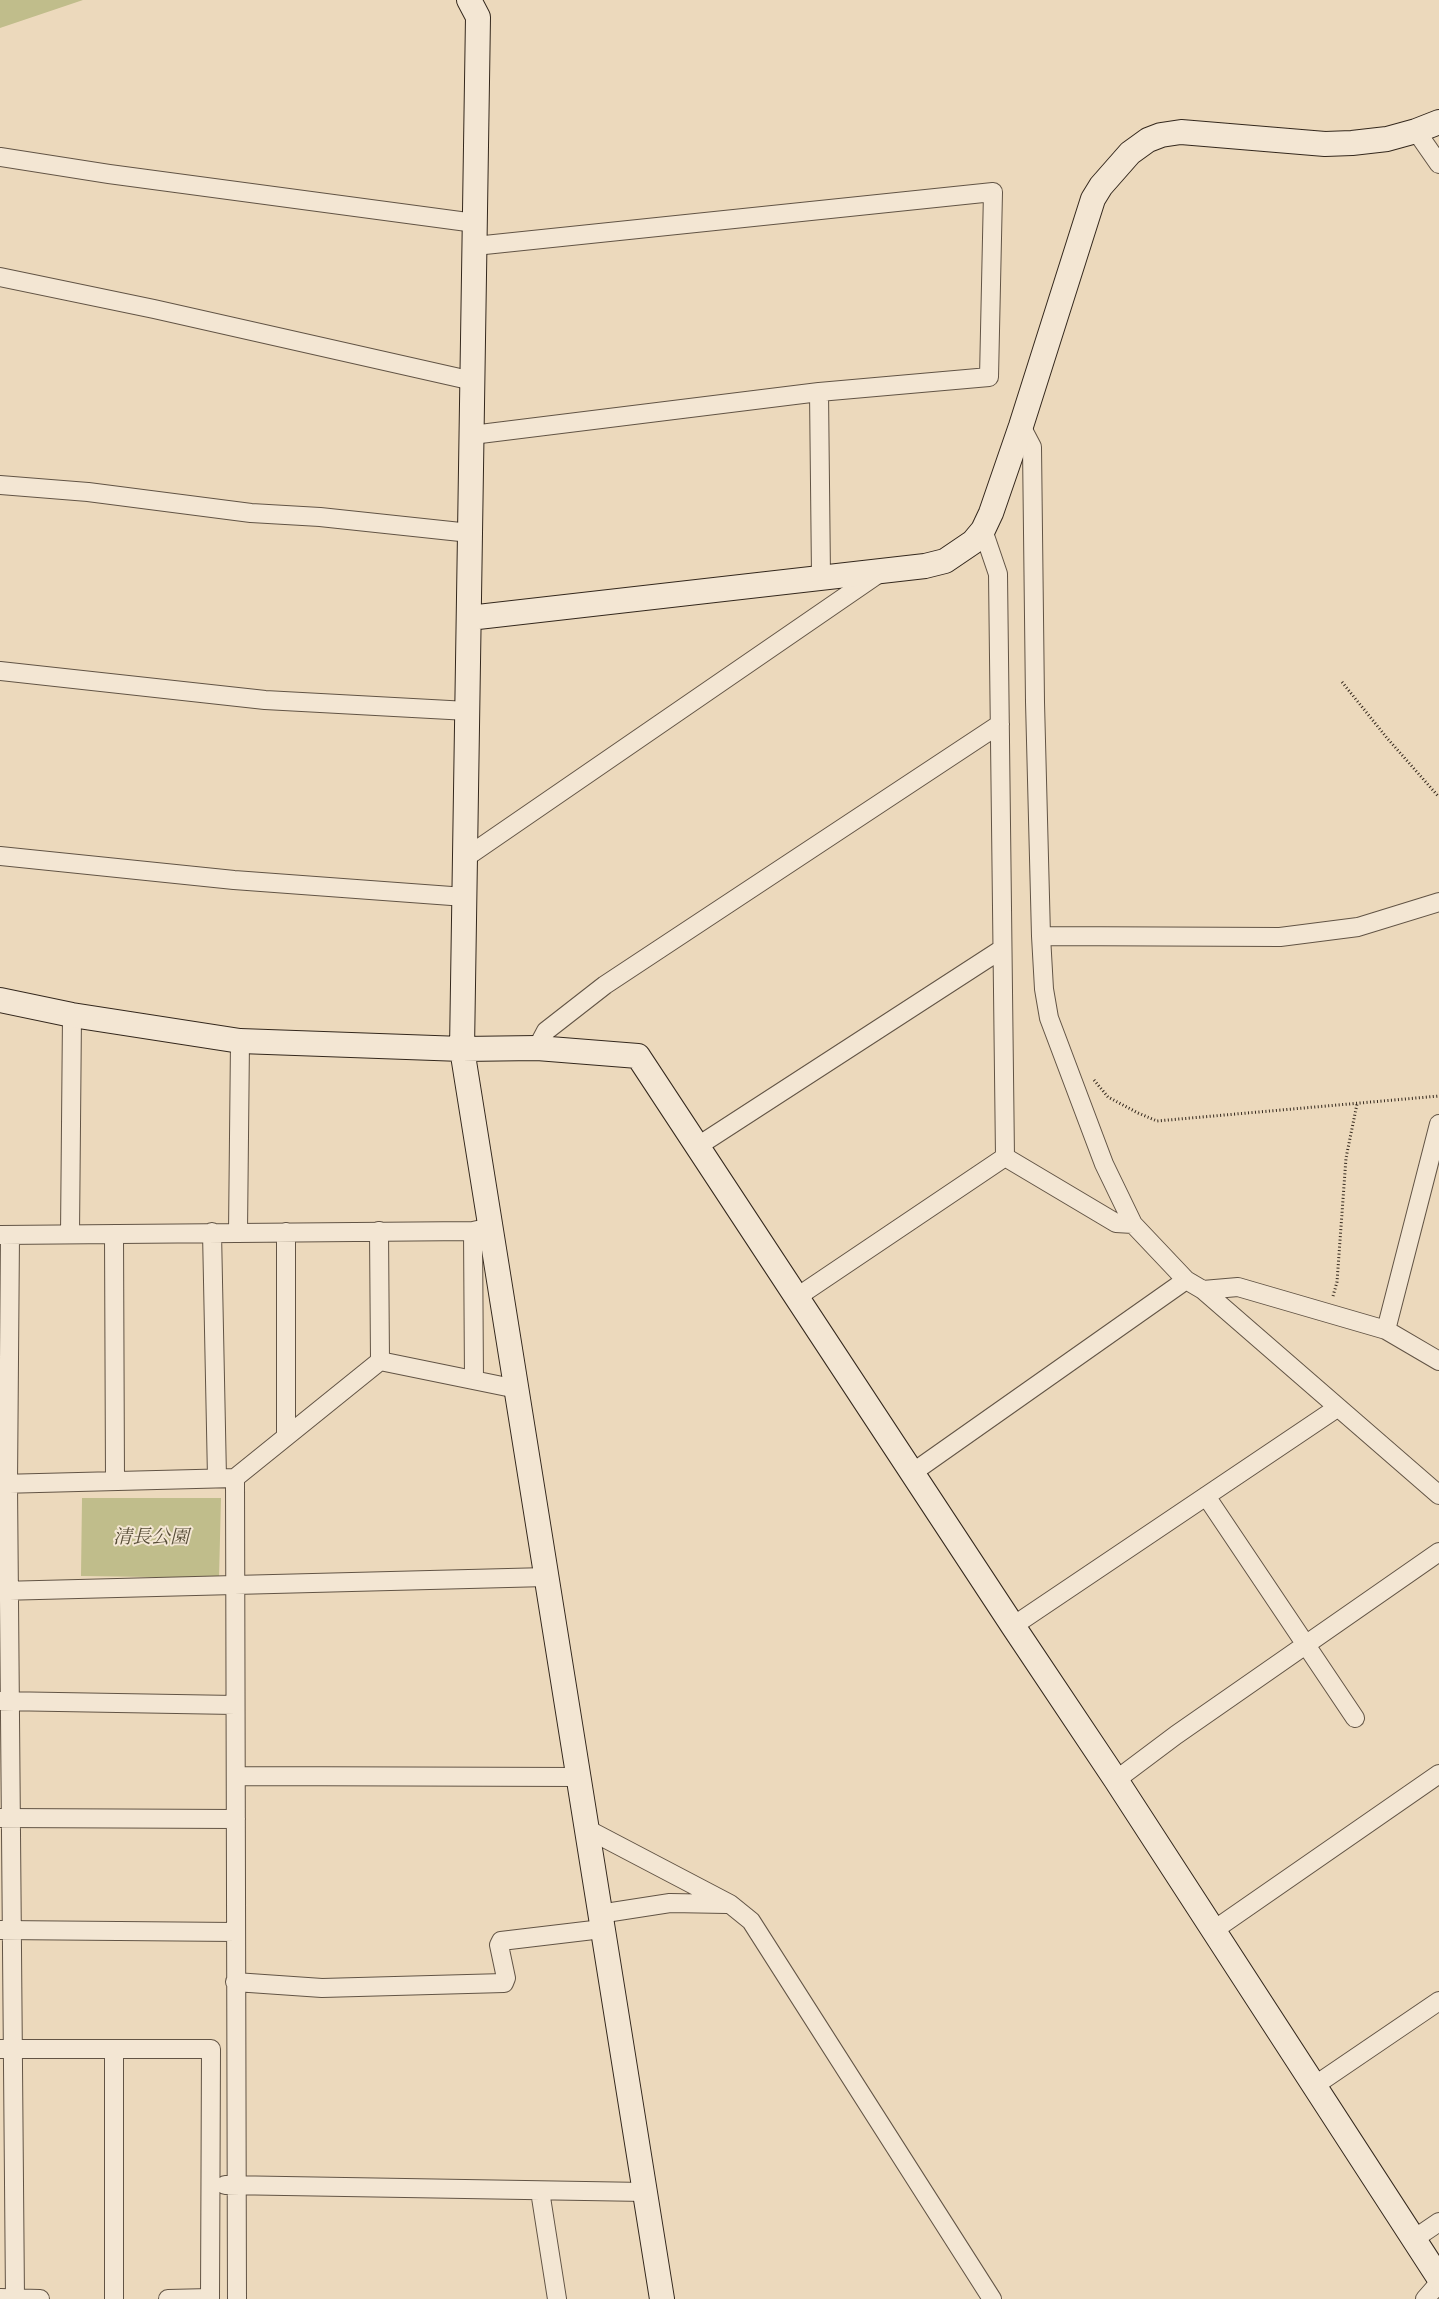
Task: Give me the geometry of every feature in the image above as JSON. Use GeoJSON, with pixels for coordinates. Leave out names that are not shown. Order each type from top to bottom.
{"type":"FeatureCollection","features":[{"type":"Feature","properties":{"kind":"street"},"geometry":{"type":"LineString","coordinates":[[470,0],[478,16],[462,1049],[482,1229],[517,1389],[662,2299]]}},
{"type":"Feature","properties":{"kind":"street"},"geometry":{"type":"LineString","coordinates":[[469,618],[821,576],[925,566],[945,560],[973,542],[983,530],[1021,426],[1093,199],[1117,168],[1142,144],[1161,135],[1181,132],[1325,144],[1378,140],[1416,131],[1439,122]]}},
{"type":"Feature","properties":{"kind":"street"},"geometry":{"type":"LineString","coordinates":[[1416,131],[1439,164]]}},
{"type":"Feature","properties":{"kind":"street"},"geometry":{"type":"LineString","coordinates":[[0,157],[475,234],[992,192],[989,377],[819,392],[472,435]]}},
{"type":"Feature","properties":{"kind":"street"},"geometry":{"type":"LineString","coordinates":[[0,277],[163,311],[473,381]]}},
{"type":"Feature","properties":{"kind":"street"},"geometry":{"type":"LineString","coordinates":[[819,392],[821,576]]}},
{"type":"Feature","properties":{"kind":"street"},"geometry":{"type":"LineString","coordinates":[[1021,426],[1032,447],[1041,936],[1044,989],[1049,1018],[1104,1164],[1133,1224],[1186,1280],[1203,1290],[1337,1408],[1439,1494]]}},
{"type":"Feature","properties":{"kind":"street"},"geometry":{"type":"LineString","coordinates":[[0,484],[88,492],[251,513],[320,517],[470,533]]}},
{"type":"Feature","properties":{"kind":"street"},"geometry":{"type":"LineString","coordinates":[[983,530],[998,574],[1005,1157]]}},
{"type":"Feature","properties":{"kind":"street"},"geometry":{"type":"LineString","coordinates":[[465,858],[885,569]]}},
{"type":"Feature","properties":{"kind":"street"},"geometry":{"type":"LineString","coordinates":[[0,671],[265,700],[468,711]]}},
{"type":"Feature","properties":{"kind":"street"},"geometry":{"type":"LineString","coordinates":[[537,1048],[546,1031],[605,985],[1000,724]]}},
{"type":"Feature","properties":{"kind":"street"},"geometry":{"type":"LineString","coordinates":[[0,856],[234,880],[464,897]]}},
{"type":"Feature","properties":{"kind":"street"},"geometry":{"type":"LineString","coordinates":[[1041,936],[1280,937],[1358,927],[1439,902]]}},
{"type":"Feature","properties":{"kind":"street"},"geometry":{"type":"LineString","coordinates":[[698,1146],[1002,949]]}},
{"type":"Feature","properties":{"kind":"street"},"geometry":{"type":"LineString","coordinates":[[0,1000],[72,1015],[240,1041],[462,1049],[537,1048],[638,1056],[1116,1780],[1439,2278]]}},
{"type":"Feature","properties":{"kind":"street"},"geometry":{"type":"LineString","coordinates":[[70,1234],[72,1015]]}},
{"type":"Feature","properties":{"kind":"street"},"geometry":{"type":"LineString","coordinates":[[238,1232],[240,1041]]}},
{"type":"Feature","properties":{"kind":"street"},"geometry":{"type":"LineString","coordinates":[[1386,1330],[1439,1124]]}},
{"type":"Feature","properties":{"kind":"street"},"geometry":{"type":"LineString","coordinates":[[1005,1157],[1116,1223],[1133,1224]]}},
{"type":"Feature","properties":{"kind":"street"},"geometry":{"type":"LineString","coordinates":[[797,1297],[1005,1157]]}},
{"type":"Feature","properties":{"kind":"street"},"geometry":{"type":"LineString","coordinates":[[40,2299],[8,2298],[4,1591],[5,1235],[482,1229]]}},
{"type":"Feature","properties":{"kind":"street"},"geometry":{"type":"LineString","coordinates":[[474,1380],[482,1229]]}},
{"type":"Feature","properties":{"kind":"street"},"geometry":{"type":"LineString","coordinates":[[379,1231],[380,1361]]}},
{"type":"Feature","properties":{"kind":"street"},"geometry":{"type":"LineString","coordinates":[[212,1232],[217,1478]]}},
{"type":"Feature","properties":{"kind":"street"},"geometry":{"type":"LineString","coordinates":[[286,1232],[286,1437]]}},
{"type":"Feature","properties":{"kind":"street"},"geometry":{"type":"LineString","coordinates":[[114,1234],[115,1481]]}},
{"type":"Feature","properties":{"kind":"street"},"geometry":{"type":"LineString","coordinates":[[912,1473],[1186,1280]]}},
{"type":"Feature","properties":{"kind":"street"},"geometry":{"type":"LineString","coordinates":[[1203,1290],[1238,1287],[1386,1330],[1439,1361]]}},
{"type":"Feature","properties":{"kind":"street"},"geometry":{"type":"LineString","coordinates":[[380,1361],[517,1389]]}},
{"type":"Feature","properties":{"kind":"street"},"geometry":{"type":"LineString","coordinates":[[4,1484],[235,1478],[380,1361]]}},
{"type":"Feature","properties":{"kind":"street"},"geometry":{"type":"LineString","coordinates":[[1013,1626],[1337,1408]]}},
{"type":"Feature","properties":{"kind":"street"},"geometry":{"type":"LineString","coordinates":[[235,1478],[237,2299]]}},
{"type":"Feature","properties":{"kind":"street"},"geometry":{"type":"LineString","coordinates":[[1206,1496],[1355,1718]]}},
{"type":"Feature","properties":{"kind":"street"},"geometry":{"type":"LineString","coordinates":[[1116,1780],[1306,1644],[1439,1552]]}},
{"type":"Feature","properties":{"kind":"street"},"geometry":{"type":"LineString","coordinates":[[4,1591],[547,1577]]}},
{"type":"Feature","properties":{"kind":"street"},"geometry":{"type":"LineString","coordinates":[[5,1700],[236,1705]]}},
{"type":"Feature","properties":{"kind":"street"},"geometry":{"type":"LineString","coordinates":[[1214,1930],[1439,1774]]}},
{"type":"Feature","properties":{"kind":"street"},"geometry":{"type":"LineString","coordinates":[[236,1776],[578,1777]]}},
{"type":"Feature","properties":{"kind":"street"},"geometry":{"type":"LineString","coordinates":[[5,1818],[236,1818]]}},
{"type":"Feature","properties":{"kind":"street"},"geometry":{"type":"LineString","coordinates":[[587,1829],[730,1904],[751,1921],[992,2299]]}},
{"type":"Feature","properties":{"kind":"street"},"geometry":{"type":"LineString","coordinates":[[235,1982],[322,1988],[504,1983],[506,1978],[499,1945],[501,1941],[601,1921],[670,1903],[730,1904]]}},
{"type":"Feature","properties":{"kind":"street"},"geometry":{"type":"LineString","coordinates":[[6,1930],[236,1932]]}},
{"type":"Feature","properties":{"kind":"street"},"geometry":{"type":"LineString","coordinates":[[1314,2086],[1439,2001]]}},
{"type":"Feature","properties":{"kind":"street"},"geometry":{"type":"LineString","coordinates":[[7,2049],[211,2049],[210,2298],[168,2299]]}},
{"type":"Feature","properties":{"kind":"street"},"geometry":{"type":"LineString","coordinates":[[114,2050],[114,2299]]}},
{"type":"Feature","properties":{"kind":"street"},"geometry":{"type":"LineString","coordinates":[[210,2185],[645,2192]]}},
{"type":"Feature","properties":{"kind":"street"},"geometry":{"type":"LineString","coordinates":[[540,2190],[557,2299]]}},
{"type":"Feature","properties":{"kind":"street"},"geometry":{"type":"LineString","coordinates":[[1414,2239],[1439,2222]]}},
{"type":"Feature","properties":{"kind":"street"},"geometry":{"type":"LineString","coordinates":[[1425,2299],[1439,2283]]}},
{"type":"Feature","properties":{"kind":"path"},"geometry":{"type":"LineString","coordinates":[[1342,682],[1387,738],[1439,797]]}},
{"type":"Feature","properties":{"kind":"path"},"geometry":{"type":"LineString","coordinates":[[1090,1075],[1108,1097],[1157,1121],[1439,1096]]}},
{"type":"Feature","properties":{"kind":"path"},"geometry":{"type":"LineString","coordinates":[[1329,1313],[1337,1282],[1346,1158],[1357,1104]]}},
{"type":"Feature","properties":{"kind":"green space"},"geometry":{"type":"Polygon","coordinates":[[[0,0],[83,0],[0,28],[0,0]]]}},
{"type":"Feature","properties":{"kind":"green space","name":"清長公園"},"geometry":{"type":"Polygon","coordinates":[[[82,1498],[221,1498],[219,1578],[81,1576],[82,1498]]]}}]}
